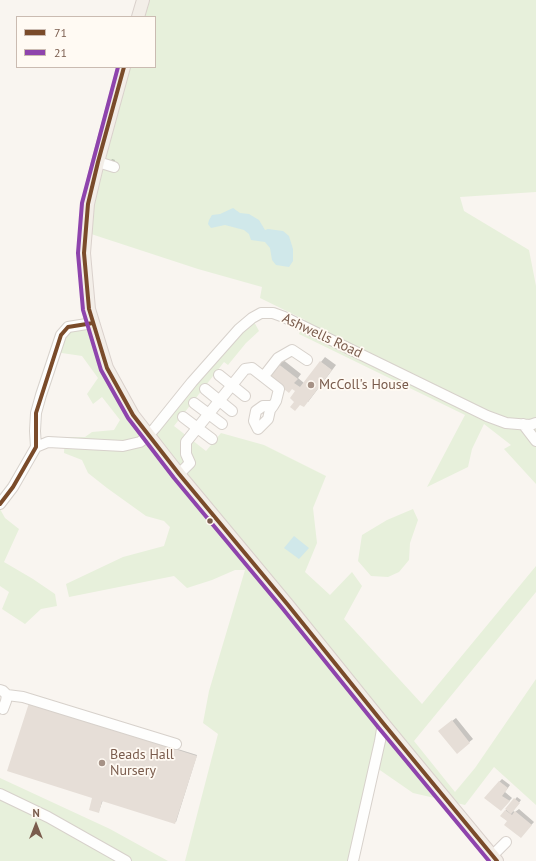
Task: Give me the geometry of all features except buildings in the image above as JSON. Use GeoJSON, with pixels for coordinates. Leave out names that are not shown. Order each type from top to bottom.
{"type":"FeatureCollection","features":[{"type":"Feature","properties":{"kind":"main road"},"geometry":{"type":"LineString","coordinates":[[138,16],[143,0]]}},
{"type":"Feature","properties":{"kind":"main road"},"geometry":{"type":"LineString","coordinates":[[124,68],[104,164],[88,204],[84,253],[89,309],[92,323],[107,368],[133,415],[148,436],[495,858]]}},
{"type":"Feature","properties":{"kind":"street","name":"Ashwells Road"},"geometry":{"type":"LineString","coordinates":[[148,436],[192,382],[239,329],[252,318],[261,313],[273,313],[284,317],[487,416],[506,423],[536,424]]}},
{"type":"Feature","properties":{"kind":"street"},"geometry":{"type":"LineString","coordinates":[[0,504],[13,487],[36,447],[36,413],[61,335],[68,327],[92,323]]}},
{"type":"Feature","properties":{"kind":"street"},"geometry":{"type":"LineString","coordinates":[[264,376],[278,358],[292,350],[308,360]]}},
{"type":"Feature","properties":{"kind":"street"},"geometry":{"type":"LineString","coordinates":[[179,474],[190,463],[186,454],[186,442],[245,369],[252,368],[279,389],[273,406]]}},
{"type":"Feature","properties":{"kind":"street"},"geometry":{"type":"LineString","coordinates":[[219,375],[245,396]]}},
{"type":"Feature","properties":{"kind":"street"},"geometry":{"type":"LineString","coordinates":[[205,389],[232,411]]}},
{"type":"Feature","properties":{"kind":"street"},"geometry":{"type":"LineString","coordinates":[[194,403],[222,424]]}},
{"type":"Feature","properties":{"kind":"street"},"geometry":{"type":"LineString","coordinates":[[183,416],[212,439]]}},
{"type":"Feature","properties":{"kind":"street"},"geometry":{"type":"LineString","coordinates":[[523,424],[536,442]]}},
{"type":"Feature","properties":{"kind":"street"},"geometry":{"type":"LineString","coordinates":[[36,433],[48,442]]}},
{"type":"Feature","properties":{"kind":"street"},"geometry":{"type":"LineString","coordinates":[[36,447],[48,442],[123,446],[140,442],[148,436]]}},
{"type":"Feature","properties":{"kind":"street"},"geometry":{"type":"LineString","coordinates":[[3,692],[6,701],[3,709]]}},
{"type":"Feature","properties":{"kind":"street"},"geometry":{"type":"LineString","coordinates":[[3,692],[176,744]]}},
{"type":"Feature","properties":{"kind":"street"},"geometry":{"type":"LineString","coordinates":[[353,861],[383,723]]}},
{"type":"Feature","properties":{"kind":"street"},"geometry":{"type":"LineString","coordinates":[[0,794],[48,817],[126,861]]}},
{"type":"Feature","properties":{"kind":"street"},"geometry":{"type":"LineString","coordinates":[[495,858],[506,842]]}},
{"type":"Feature","properties":{"kind":"green space"},"geometry":{"type":"Polygon","coordinates":[[[143,0],[536,0],[536,192],[460,197],[464,211],[529,250],[536,286],[536,484],[504,449],[511,445],[484,424],[472,449],[468,467],[427,487],[465,415],[299,334],[305,320],[260,298],[262,287],[198,269],[85,232],[124,68],[156,68],[156,16],[138,16],[143,0]]]}},
{"type":"Feature","properties":{"kind":"green space"},"geometry":{"type":"Polygon","coordinates":[[[252,318],[259,331],[246,343],[228,365],[224,362],[174,426],[206,451],[221,433],[264,445],[326,476],[313,508],[317,543],[305,572],[330,595],[352,572],[362,586],[344,619],[422,704],[536,566],[536,592],[414,741],[455,792],[475,768],[536,679],[536,805],[494,767],[465,805],[413,793],[374,766],[353,861],[185,861],[218,734],[203,723],[209,691],[245,570],[235,570],[212,580],[187,588],[174,576],[69,597],[66,584],[123,557],[164,546],[170,527],[164,521],[146,516],[88,473],[82,460],[64,453],[65,437],[85,437],[92,432],[114,430],[120,420],[102,397],[93,404],[87,394],[98,378],[82,356],[55,352],[61,335],[93,323],[100,348],[141,427],[155,428],[252,318]]]}},
{"type":"Feature","properties":{"kind":"green space"},"geometry":{"type":"Polygon","coordinates":[[[0,509],[5,518],[19,529],[4,562],[55,594],[57,606],[41,609],[25,624],[2,609],[9,592],[0,586],[0,509]]]}},
{"type":"Feature","properties":{"kind":"green space"},"geometry":{"type":"Polygon","coordinates":[[[413,509],[418,520],[410,543],[409,560],[399,572],[388,577],[371,576],[358,561],[362,535],[387,520],[413,509]]]}},
{"type":"Feature","properties":{"kind":"green space"},"geometry":{"type":"Polygon","coordinates":[[[0,778],[110,829],[168,861],[0,861],[0,778]]]}},
{"type":"Feature","properties":{"kind":"water"},"geometry":{"type":"Polygon","coordinates":[[[233,208],[240,213],[249,214],[259,220],[265,230],[283,231],[289,236],[293,249],[293,261],[289,267],[276,265],[272,260],[270,248],[265,242],[251,240],[249,234],[244,230],[225,225],[211,228],[208,224],[212,215],[220,214],[233,208]]]}},
{"type":"Feature","properties":{"kind":"water"},"geometry":{"type":"Polygon","coordinates":[[[294,536],[309,548],[299,559],[284,548],[294,536]]]}},
{"type":"Feature","properties":{"kind":"transit line","name":"21"},"geometry":{"type":"LineString","coordinates":[[118,68],[82,203],[78,253],[83,310],[101,370],[128,418],[174,478],[489,861]]}},
{"type":"Feature","properties":{"kind":"transit line","name":"71"},"geometry":{"type":"LineString","coordinates":[[124,68],[88,204],[84,253],[89,309],[107,368],[133,415],[179,474],[497,861]]}},
{"type":"Feature","properties":{"kind":"transit line","name":"71"},"geometry":{"type":"LineString","coordinates":[[0,504],[13,487],[36,447],[36,413],[61,335],[68,327],[93,323]]}},
{"type":"Feature","properties":{"kind":"place","name":"McColl's House"},"geometry":{"type":"Point","coordinates":[311,385]}},
{"type":"Feature","properties":{"kind":"place","name":"Beads Hall Nursery"},"geometry":{"type":"Point","coordinates":[102,763]}}]}
